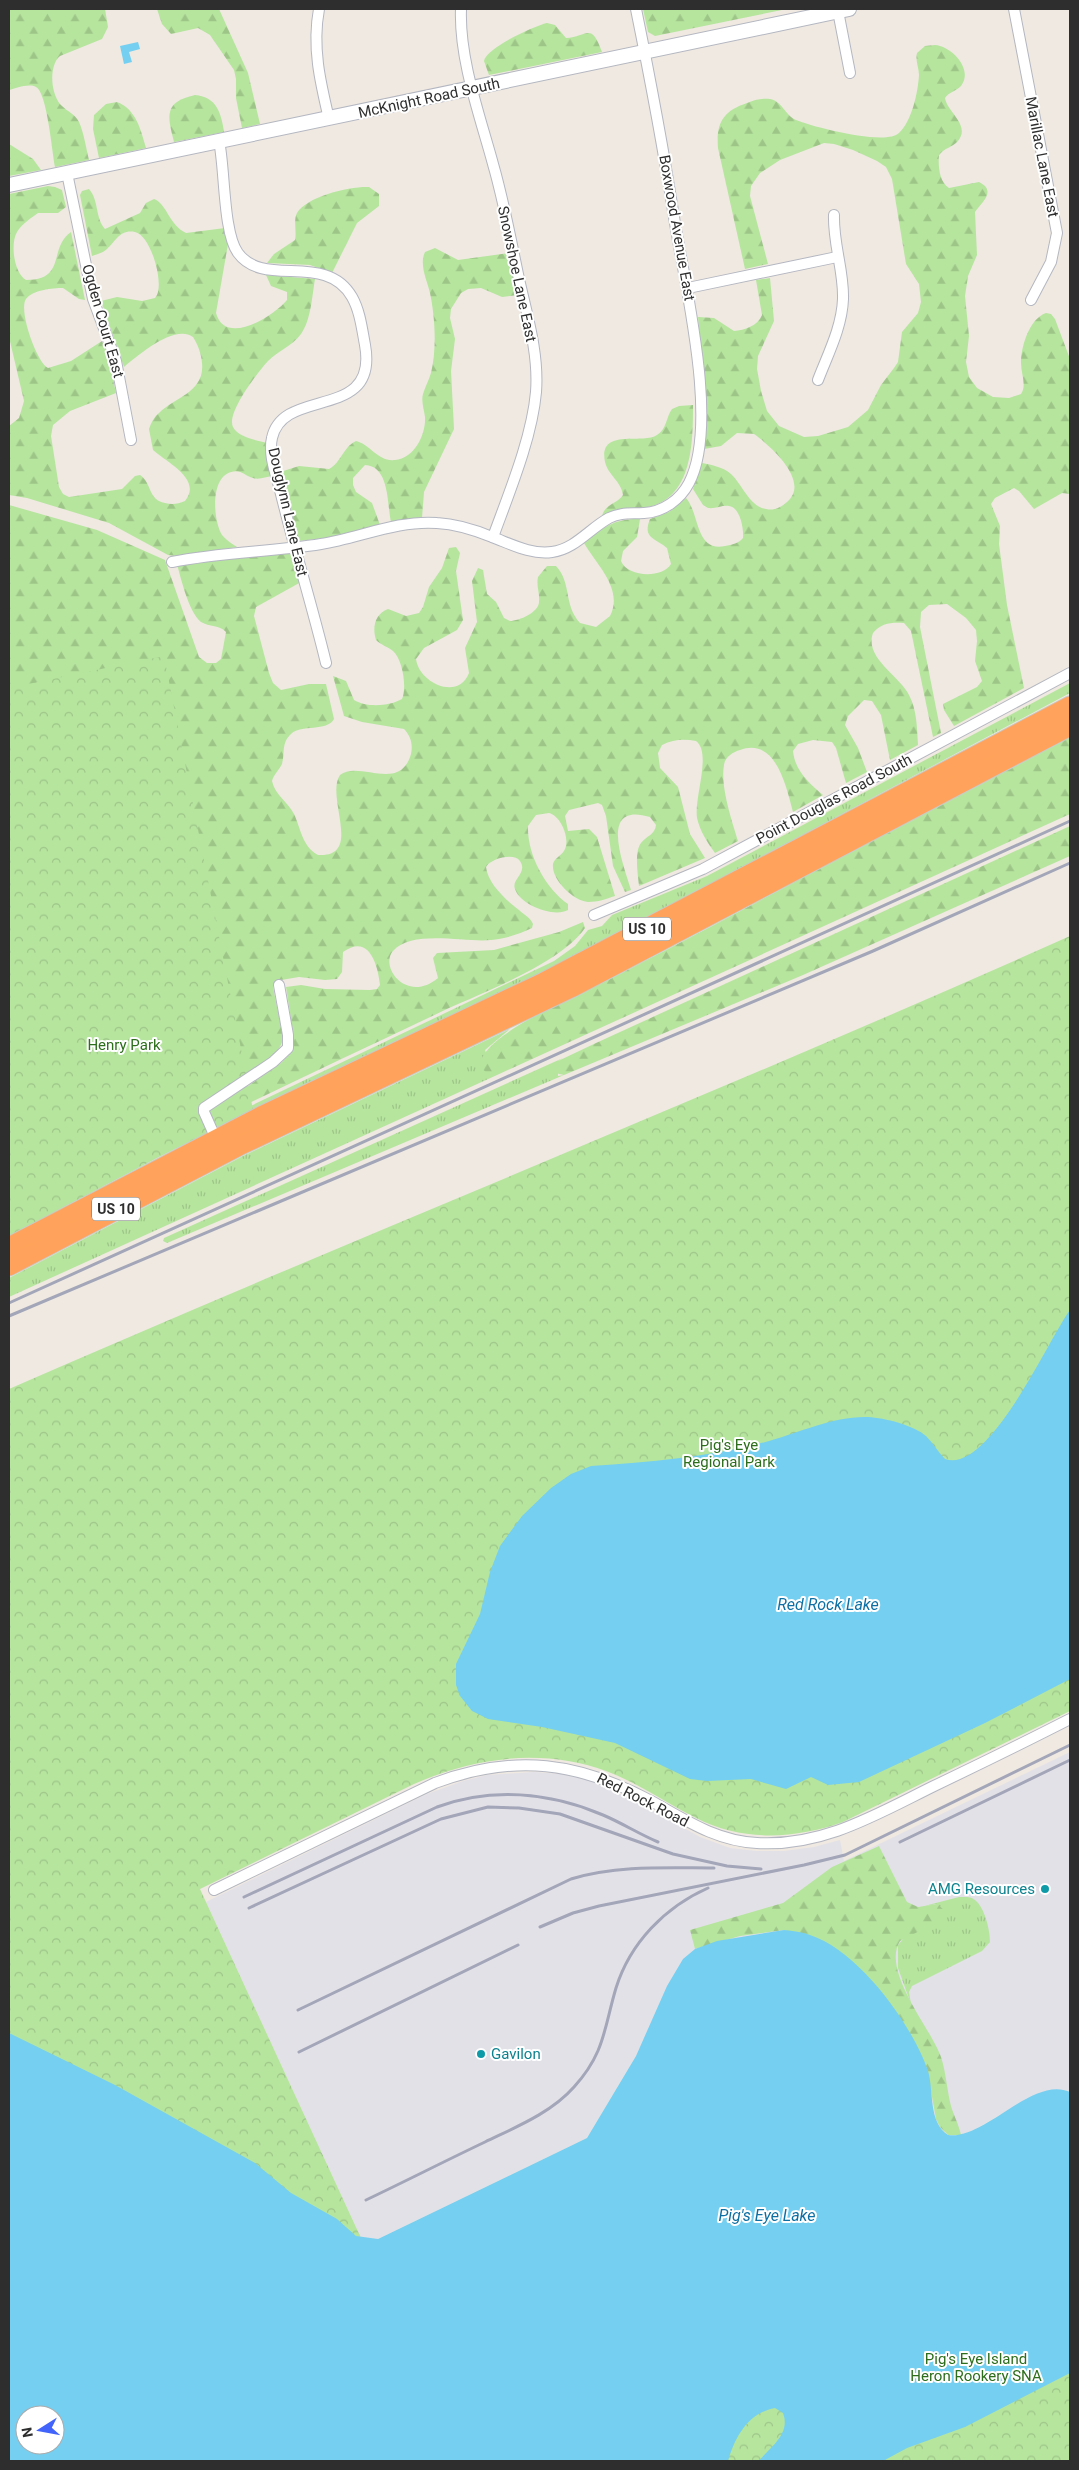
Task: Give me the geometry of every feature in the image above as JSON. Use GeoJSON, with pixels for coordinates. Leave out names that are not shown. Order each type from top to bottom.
{"type":"FeatureCollection","features":[{"type":"Feature","properties":{"kind":"highway","name":"US 10"},"geometry":{"type":"LineString","coordinates":[[9,1248],[220,1146],[544,982],[1070,706]]}},
{"type":"Feature","properties":{"kind":"highway","name":"US 10"},"geometry":{"type":"LineString","coordinates":[[9,1266],[220,1146],[571,988],[1070,726]]}},
{"type":"Feature","properties":{"kind":"street"},"geometry":{"type":"LineString","coordinates":[[319,9],[316,30],[316,56],[328,118]]}},
{"type":"Feature","properties":{"kind":"street","name":"Snowshoe Lane East"},"geometry":{"type":"LineString","coordinates":[[461,9],[462,36],[473,88],[498,180],[537,374],[536,393],[531,418],[516,472],[493,537]]}},
{"type":"Feature","properties":{"kind":"street","name":"Boxwood Avenue East"},"geometry":{"type":"LineString","coordinates":[[172,562],[222,553],[323,544],[399,526],[424,523],[458,526],[531,551],[552,552],[570,546],[602,522],[618,514],[648,513],[662,509],[679,497],[689,484],[695,467],[698,449],[699,390],[688,288],[636,9]]}},
{"type":"Feature","properties":{"kind":"street","name":"Marillac Lane East"},"geometry":{"type":"LineString","coordinates":[[1014,9],[1057,237],[1051,262],[1030,300]]}},
{"type":"Feature","properties":{"kind":"street"},"geometry":{"type":"LineString","coordinates":[[844,10],[850,73]]}},
{"type":"Feature","properties":{"kind":"street","name":"McKnight Road South"},"geometry":{"type":"LineString","coordinates":[[9,185],[844,10]]}},
{"type":"Feature","properties":{"kind":"street","name":"Douglynn Lane East"},"geometry":{"type":"LineString","coordinates":[[219,141],[230,232],[238,252],[248,262],[259,268],[311,271],[325,275],[342,285],[355,303],[365,346],[365,371],[355,387],[338,399],[295,412],[279,424],[272,437],[273,459],[294,547],[314,609],[326,663]]}},
{"type":"Feature","properties":{"kind":"street","name":"Ogden Court East"},"geometry":{"type":"LineString","coordinates":[[67,173],[93,299],[116,361],[131,440]]}},
{"type":"Feature","properties":{"kind":"street"},"geometry":{"type":"LineString","coordinates":[[818,380],[838,330],[842,313],[842,286],[834,237],[834,214]]}},
{"type":"Feature","properties":{"kind":"street"},"geometry":{"type":"LineString","coordinates":[[688,288],[837,257]]}},
{"type":"Feature","properties":{"kind":"street","name":"Point Douglas Road South"},"geometry":{"type":"LineString","coordinates":[[594,915],[703,869],[1070,674]]}},
{"type":"Feature","properties":{"kind":"street"},"geometry":{"type":"LineString","coordinates":[[220,1146],[204,1112],[204,1108],[273,1062],[288,1048],[287,1029],[279,985]]}},
{"type":"Feature","properties":{"kind":"street","name":"Red Rock Road"},"geometry":{"type":"LineString","coordinates":[[214,1890],[435,1783],[465,1773],[504,1766],[552,1766],[595,1775],[630,1790],[705,1831],[728,1839],[767,1844],[809,1840],[849,1828],[1070,1719]]}},
{"type":"Feature","properties":{"kind":"shaded area"},"geometry":{"type":"Polygon","coordinates":[[[1070,1752],[1070,2092],[1066,2090],[1045,2092],[1022,2102],[974,2130],[960,2135],[652,2023],[636,2056],[587,2138],[378,2239],[361,2238],[206,1902],[427,1794],[463,1781],[487,1775],[534,1772],[561,1774],[588,1780],[632,1799],[700,1837],[730,1848],[756,1851],[784,1851],[814,1847],[840,1840],[844,1861],[1070,1752]]]}},
{"type":"Feature","properties":{"kind":"green space"},"geometry":{"type":"Polygon","coordinates":[[[9,9],[105,9],[108,27],[102,39],[60,56],[56,61],[52,74],[53,88],[58,101],[79,122],[89,160],[55,167],[49,123],[40,91],[33,86],[22,86],[9,90],[9,9]]]}},
{"type":"Feature","properties":{"kind":"green space"},"geometry":{"type":"Polygon","coordinates":[[[157,9],[219,9],[248,73],[260,124],[242,128],[236,98],[234,70],[210,35],[198,28],[171,34],[162,24],[157,9]]]}},
{"type":"Feature","properties":{"kind":"green space"},"geometry":{"type":"Polygon","coordinates":[[[643,9],[787,9],[655,36],[648,32],[643,9]]]}},
{"type":"Feature","properties":{"kind":"green space"},"geometry":{"type":"Polygon","coordinates":[[[547,23],[555,25],[566,38],[591,34],[595,37],[602,52],[489,75],[484,61],[493,50],[532,28],[547,23]]]}},
{"type":"Feature","properties":{"kind":"green space"},"geometry":{"type":"Polygon","coordinates":[[[935,45],[948,49],[954,54],[963,66],[965,73],[961,86],[945,98],[962,130],[958,141],[939,155],[941,178],[949,188],[979,182],[987,189],[986,197],[975,212],[977,255],[968,276],[965,296],[969,336],[966,362],[969,377],[977,388],[993,397],[1009,398],[1021,394],[1024,383],[1021,357],[1024,342],[1035,321],[1046,313],[1051,314],[1055,319],[1070,359],[1070,494],[1062,493],[1034,509],[1019,491],[1014,488],[995,498],[991,504],[1000,526],[999,544],[1007,605],[1024,688],[954,726],[944,710],[943,704],[977,687],[982,681],[975,661],[976,630],[966,618],[947,604],[929,605],[921,612],[920,627],[941,733],[933,737],[911,631],[904,623],[883,625],[873,633],[874,651],[878,659],[904,688],[912,701],[917,726],[918,745],[890,760],[881,715],[872,701],[864,700],[848,716],[845,725],[858,748],[867,772],[846,783],[836,748],[832,742],[813,740],[798,744],[793,751],[797,765],[808,781],[823,795],[793,812],[783,778],[771,757],[762,751],[752,748],[735,752],[726,760],[723,773],[727,803],[738,841],[715,853],[704,836],[697,818],[703,765],[701,747],[696,741],[687,740],[662,745],[658,753],[660,768],[678,787],[690,834],[705,858],[639,886],[637,864],[639,847],[654,831],[656,825],[650,817],[634,814],[624,818],[619,826],[618,837],[623,865],[631,890],[625,892],[613,866],[606,816],[602,805],[598,803],[569,810],[565,816],[568,831],[589,829],[597,837],[615,896],[602,900],[582,901],[564,889],[553,870],[555,860],[564,851],[566,844],[561,823],[549,813],[536,815],[528,826],[528,837],[534,859],[545,880],[568,904],[568,910],[562,912],[546,911],[523,900],[518,895],[514,885],[522,869],[520,861],[513,857],[497,859],[486,867],[490,879],[503,896],[530,920],[533,924],[532,928],[501,939],[440,938],[413,940],[402,944],[393,951],[390,958],[390,966],[399,980],[406,985],[416,987],[427,985],[438,978],[433,958],[437,953],[494,950],[559,932],[583,922],[585,928],[574,941],[542,964],[503,984],[213,1121],[211,1109],[281,1063],[291,1053],[294,1038],[286,987],[301,985],[325,989],[370,990],[377,989],[380,985],[374,961],[366,949],[359,946],[352,947],[343,952],[342,972],[337,979],[325,980],[299,977],[275,981],[273,987],[283,1037],[279,1049],[274,1054],[257,1067],[9,1227],[9,505],[97,530],[165,560],[199,657],[207,663],[216,663],[221,659],[226,632],[221,628],[204,624],[197,618],[186,595],[177,564],[292,553],[301,582],[256,607],[254,616],[273,683],[281,690],[309,684],[326,684],[334,719],[331,723],[320,727],[295,731],[288,737],[282,764],[272,781],[276,790],[294,814],[308,847],[318,855],[332,853],[339,847],[341,837],[337,797],[337,785],[340,775],[348,771],[378,774],[398,772],[406,765],[412,747],[410,738],[404,729],[362,722],[344,716],[333,676],[346,681],[354,700],[359,703],[378,705],[402,699],[404,688],[402,667],[393,651],[376,640],[374,630],[377,618],[388,609],[406,616],[419,613],[423,607],[429,587],[442,568],[449,548],[456,547],[460,553],[456,571],[463,620],[457,630],[424,648],[416,659],[424,675],[439,685],[448,687],[456,686],[464,681],[469,673],[465,648],[477,622],[472,581],[478,568],[483,570],[487,594],[496,602],[504,618],[514,621],[523,618],[536,609],[539,602],[538,577],[547,566],[556,566],[564,579],[571,608],[575,616],[580,623],[596,627],[610,616],[614,596],[607,577],[584,543],[597,532],[616,522],[640,519],[637,537],[623,551],[621,561],[630,570],[637,573],[653,574],[667,569],[671,564],[667,548],[649,534],[648,526],[650,519],[669,512],[686,498],[703,538],[708,543],[715,546],[725,546],[735,544],[743,538],[739,514],[733,507],[708,508],[703,505],[693,489],[702,463],[717,467],[731,474],[751,500],[760,507],[778,508],[787,502],[793,494],[792,475],[786,465],[770,447],[754,434],[737,433],[721,446],[704,449],[705,393],[698,317],[714,318],[734,331],[750,327],[762,315],[756,280],[770,278],[774,321],[758,356],[757,369],[767,411],[779,426],[804,437],[818,436],[848,427],[868,410],[881,385],[898,362],[902,332],[918,313],[921,302],[919,284],[906,264],[892,179],[886,167],[853,150],[824,143],[780,160],[760,173],[751,186],[750,196],[768,264],[745,269],[718,148],[718,132],[723,119],[732,110],[752,101],[770,99],[778,102],[792,118],[805,123],[849,134],[880,137],[892,136],[904,128],[914,106],[919,75],[917,53],[925,46],[935,45]]]}},
{"type":"Feature","properties":{"kind":"green space"},"geometry":{"type":"Polygon","coordinates":[[[195,95],[208,99],[217,107],[224,132],[174,142],[169,117],[170,111],[178,101],[195,95]]]}},
{"type":"Feature","properties":{"kind":"green space"},"geometry":{"type":"Polygon","coordinates":[[[117,102],[129,110],[137,121],[146,148],[99,158],[93,129],[94,115],[106,104],[117,102]]]}},
{"type":"Feature","properties":{"kind":"green space"},"geometry":{"type":"Polygon","coordinates":[[[9,144],[33,159],[41,170],[9,176],[9,144]]]}},
{"type":"Feature","properties":{"kind":"green space"},"geometry":{"type":"Polygon","coordinates":[[[48,186],[62,190],[66,207],[58,213],[38,213],[21,226],[15,237],[14,244],[16,265],[26,280],[39,279],[47,275],[52,269],[60,246],[71,232],[85,300],[79,299],[63,288],[33,293],[26,299],[24,305],[30,336],[39,357],[48,368],[71,361],[102,341],[109,361],[116,393],[70,411],[53,425],[51,436],[59,487],[63,494],[69,497],[122,489],[135,476],[140,475],[147,482],[153,495],[160,501],[173,504],[185,501],[189,493],[189,485],[186,478],[153,450],[149,429],[157,415],[194,387],[202,373],[202,359],[198,346],[193,337],[185,334],[176,335],[157,343],[124,367],[101,301],[117,297],[142,301],[155,298],[158,292],[158,273],[146,242],[141,235],[135,232],[122,234],[105,250],[92,256],[80,195],[82,191],[89,189],[92,193],[100,220],[105,229],[140,213],[146,203],[154,199],[162,205],[176,225],[186,233],[225,228],[228,244],[216,313],[221,323],[229,328],[239,328],[261,320],[272,314],[287,300],[287,292],[271,286],[266,275],[315,279],[309,315],[301,334],[263,366],[244,393],[234,412],[233,427],[239,434],[267,443],[272,476],[255,479],[234,471],[224,476],[219,482],[215,510],[219,528],[222,535],[237,547],[176,556],[168,555],[109,523],[27,498],[9,495],[9,426],[19,418],[24,401],[9,337],[9,194],[48,186]]]}},
{"type":"Feature","properties":{"kind":"green space"},"geometry":{"type":"Polygon","coordinates":[[[369,187],[379,194],[379,206],[357,223],[332,273],[310,265],[267,263],[274,254],[295,240],[296,216],[302,207],[330,193],[352,188],[369,187]]]}},
{"type":"Feature","properties":{"kind":"green space"},"geometry":{"type":"Polygon","coordinates":[[[435,248],[458,260],[509,253],[518,295],[502,297],[481,288],[468,289],[461,293],[451,309],[450,318],[455,339],[451,371],[454,429],[424,492],[422,518],[391,522],[388,497],[383,479],[373,467],[365,465],[353,478],[353,485],[356,492],[372,503],[380,525],[326,538],[298,541],[280,472],[299,466],[329,469],[348,447],[356,441],[379,456],[395,460],[408,455],[414,450],[421,438],[425,424],[422,397],[431,373],[435,343],[432,302],[424,272],[423,257],[425,252],[435,248]]]}},
{"type":"Feature","properties":{"kind":"green space"},"geometry":{"type":"Polygon","coordinates":[[[693,405],[691,451],[682,480],[674,492],[663,502],[648,507],[619,510],[602,516],[608,506],[623,495],[620,486],[605,462],[605,451],[608,444],[623,439],[642,439],[657,435],[663,430],[672,409],[679,406],[693,405]]]}},
{"type":"Feature","properties":{"kind":"green space","name":"Henry Park"},"geometry":{"type":"Polygon","coordinates":[[[164,656],[253,1110],[9,1236],[9,688],[164,656]]]}},
{"type":"Feature","properties":{"kind":"green space"},"geometry":{"type":"Polygon","coordinates":[[[1070,683],[1070,693],[550,969],[220,1126],[215,1123],[554,961],[575,946],[588,930],[602,926],[612,915],[707,876],[1070,683]]]}},
{"type":"Feature","properties":{"kind":"green space"},"geometry":{"type":"Polygon","coordinates":[[[1070,737],[1070,814],[497,1075],[490,1075],[482,1069],[483,1057],[493,1044],[532,1018],[666,950],[1070,737]]]}},
{"type":"Feature","properties":{"kind":"green space"},"geometry":{"type":"Polygon","coordinates":[[[1070,826],[1070,856],[803,975],[564,1075],[555,1073],[554,1066],[558,1061],[1070,826]]]}},
{"type":"Feature","properties":{"kind":"green space","name":"Pig's Eye Regional Park"},"geometry":{"type":"Polygon","coordinates":[[[1070,936],[1070,1711],[843,1822],[825,1828],[788,1835],[751,1834],[714,1826],[618,1776],[582,1764],[533,1758],[485,1762],[461,1767],[414,1784],[200,1889],[361,2238],[424,2384],[1070,2252],[1070,2461],[9,2461],[9,1389],[806,1051],[1070,936]]]}},
{"type":"Feature","properties":{"kind":"green space"},"geometry":{"type":"Polygon","coordinates":[[[510,1029],[485,1050],[493,1075],[497,1075],[9,1297],[9,1278],[241,1157],[510,1029]]]}},
{"type":"Feature","properties":{"kind":"green space"},"geometry":{"type":"Polygon","coordinates":[[[563,1058],[558,1061],[558,1076],[564,1075],[167,1243],[163,1241],[164,1238],[563,1058]]]}},
{"type":"Feature","properties":{"kind":"green space"},"geometry":{"type":"Polygon","coordinates":[[[879,1846],[907,1902],[918,1907],[937,1904],[944,1910],[941,1920],[900,1941],[896,1953],[897,1968],[902,1983],[941,2057],[951,2106],[961,2135],[948,2135],[940,2127],[936,2119],[927,2069],[914,2041],[873,1983],[784,1930],[740,1936],[695,1949],[690,1930],[783,1903],[832,1867],[879,1846]]]}},
{"type":"Feature","properties":{"kind":"green space"},"geometry":{"type":"Polygon","coordinates":[[[959,1897],[972,1898],[982,1908],[989,1931],[990,1942],[982,1951],[912,1986],[909,1992],[911,2004],[898,1968],[898,1945],[904,1938],[916,1931],[937,1904],[924,1906],[959,1897]]]}},
{"type":"Feature","properties":{"kind":"water"},"geometry":{"type":"Polygon","coordinates":[[[138,42],[140,49],[129,52],[132,62],[124,64],[120,46],[138,42]]]}},
{"type":"Feature","properties":{"kind":"water","name":"Red Rock Lake"},"geometry":{"type":"Polygon","coordinates":[[[1070,1310],[1070,1679],[985,1723],[859,1782],[828,1785],[811,1777],[786,1789],[751,1779],[707,1781],[690,1779],[615,1743],[542,1727],[488,1719],[472,1711],[460,1696],[456,1685],[456,1664],[480,1614],[490,1572],[500,1546],[522,1516],[551,1488],[571,1474],[591,1466],[658,1461],[747,1447],[818,1425],[855,1417],[875,1418],[906,1425],[926,1436],[945,1459],[962,1458],[980,1446],[998,1426],[1033,1374],[1070,1310]]]}},
{"type":"Feature","properties":{"kind":"water","name":"Pig's Eye Lake"},"geometry":{"type":"Polygon","coordinates":[[[787,1930],[810,1935],[847,1956],[881,1991],[910,2032],[928,2071],[934,2114],[937,2122],[948,2135],[962,2134],[977,2128],[1025,2099],[1041,2092],[1056,2089],[1070,2092],[1070,2373],[965,2427],[907,2448],[883,2461],[759,2461],[782,2434],[785,2421],[783,2413],[775,2408],[757,2415],[744,2427],[734,2443],[728,2461],[9,2461],[9,2033],[115,2085],[255,2163],[291,2193],[337,2219],[356,2236],[378,2239],[587,2138],[636,2056],[667,1986],[683,1959],[695,1949],[717,1941],[787,1930]]]}},
{"type":"Feature","properties":{"kind":"railway"},"geometry":{"type":"LineString","coordinates":[[9,1303],[1070,821]]}},
{"type":"Feature","properties":{"kind":"railway"},"geometry":{"type":"LineString","coordinates":[[9,1316],[873,951],[1070,863]]}},
{"type":"Feature","properties":{"kind":"railway"},"geometry":{"type":"LineString","coordinates":[[540,1927],[573,1913],[599,1906],[845,1855],[1070,1745]]}},
{"type":"Feature","properties":{"kind":"railway"},"geometry":{"type":"LineString","coordinates":[[900,1842],[1070,1760]]}},
{"type":"Feature","properties":{"kind":"railway"},"geometry":{"type":"LineString","coordinates":[[244,1897],[437,1807],[478,1797],[520,1795],[562,1801],[603,1815],[658,1842]]}},
{"type":"Feature","properties":{"kind":"railway"},"geometry":{"type":"LineString","coordinates":[[249,1908],[441,1819],[488,1807],[519,1808],[560,1814],[673,1854],[727,1866],[761,1869]]}},
{"type":"Feature","properties":{"kind":"railway"},"geometry":{"type":"LineString","coordinates":[[298,2010],[571,1879],[624,1869],[714,1868]]}},
{"type":"Feature","properties":{"kind":"railway"},"geometry":{"type":"LineString","coordinates":[[366,2200],[521,2125],[544,2112],[565,2096],[584,2075],[598,2051],[616,1988],[630,1956],[651,1928],[664,1916],[677,1905],[708,1888]]}},
{"type":"Feature","properties":{"kind":"railway"},"geometry":{"type":"LineString","coordinates":[[299,2052],[518,1945]]}},
{"type":"Feature","properties":{"kind":"place","name":"AMG Resources"},"geometry":{"type":"Point","coordinates":[1045,1889]}},
{"type":"Feature","properties":{"kind":"place","name":"Gavilon"},"geometry":{"type":"Point","coordinates":[481,2054]}},
{"type":"Feature","properties":{"kind":"park label","name":"Pig's Eye Island Heron Rookery SNA"},"geometry":{"type":"Point","coordinates":[976,2368]}}]}
